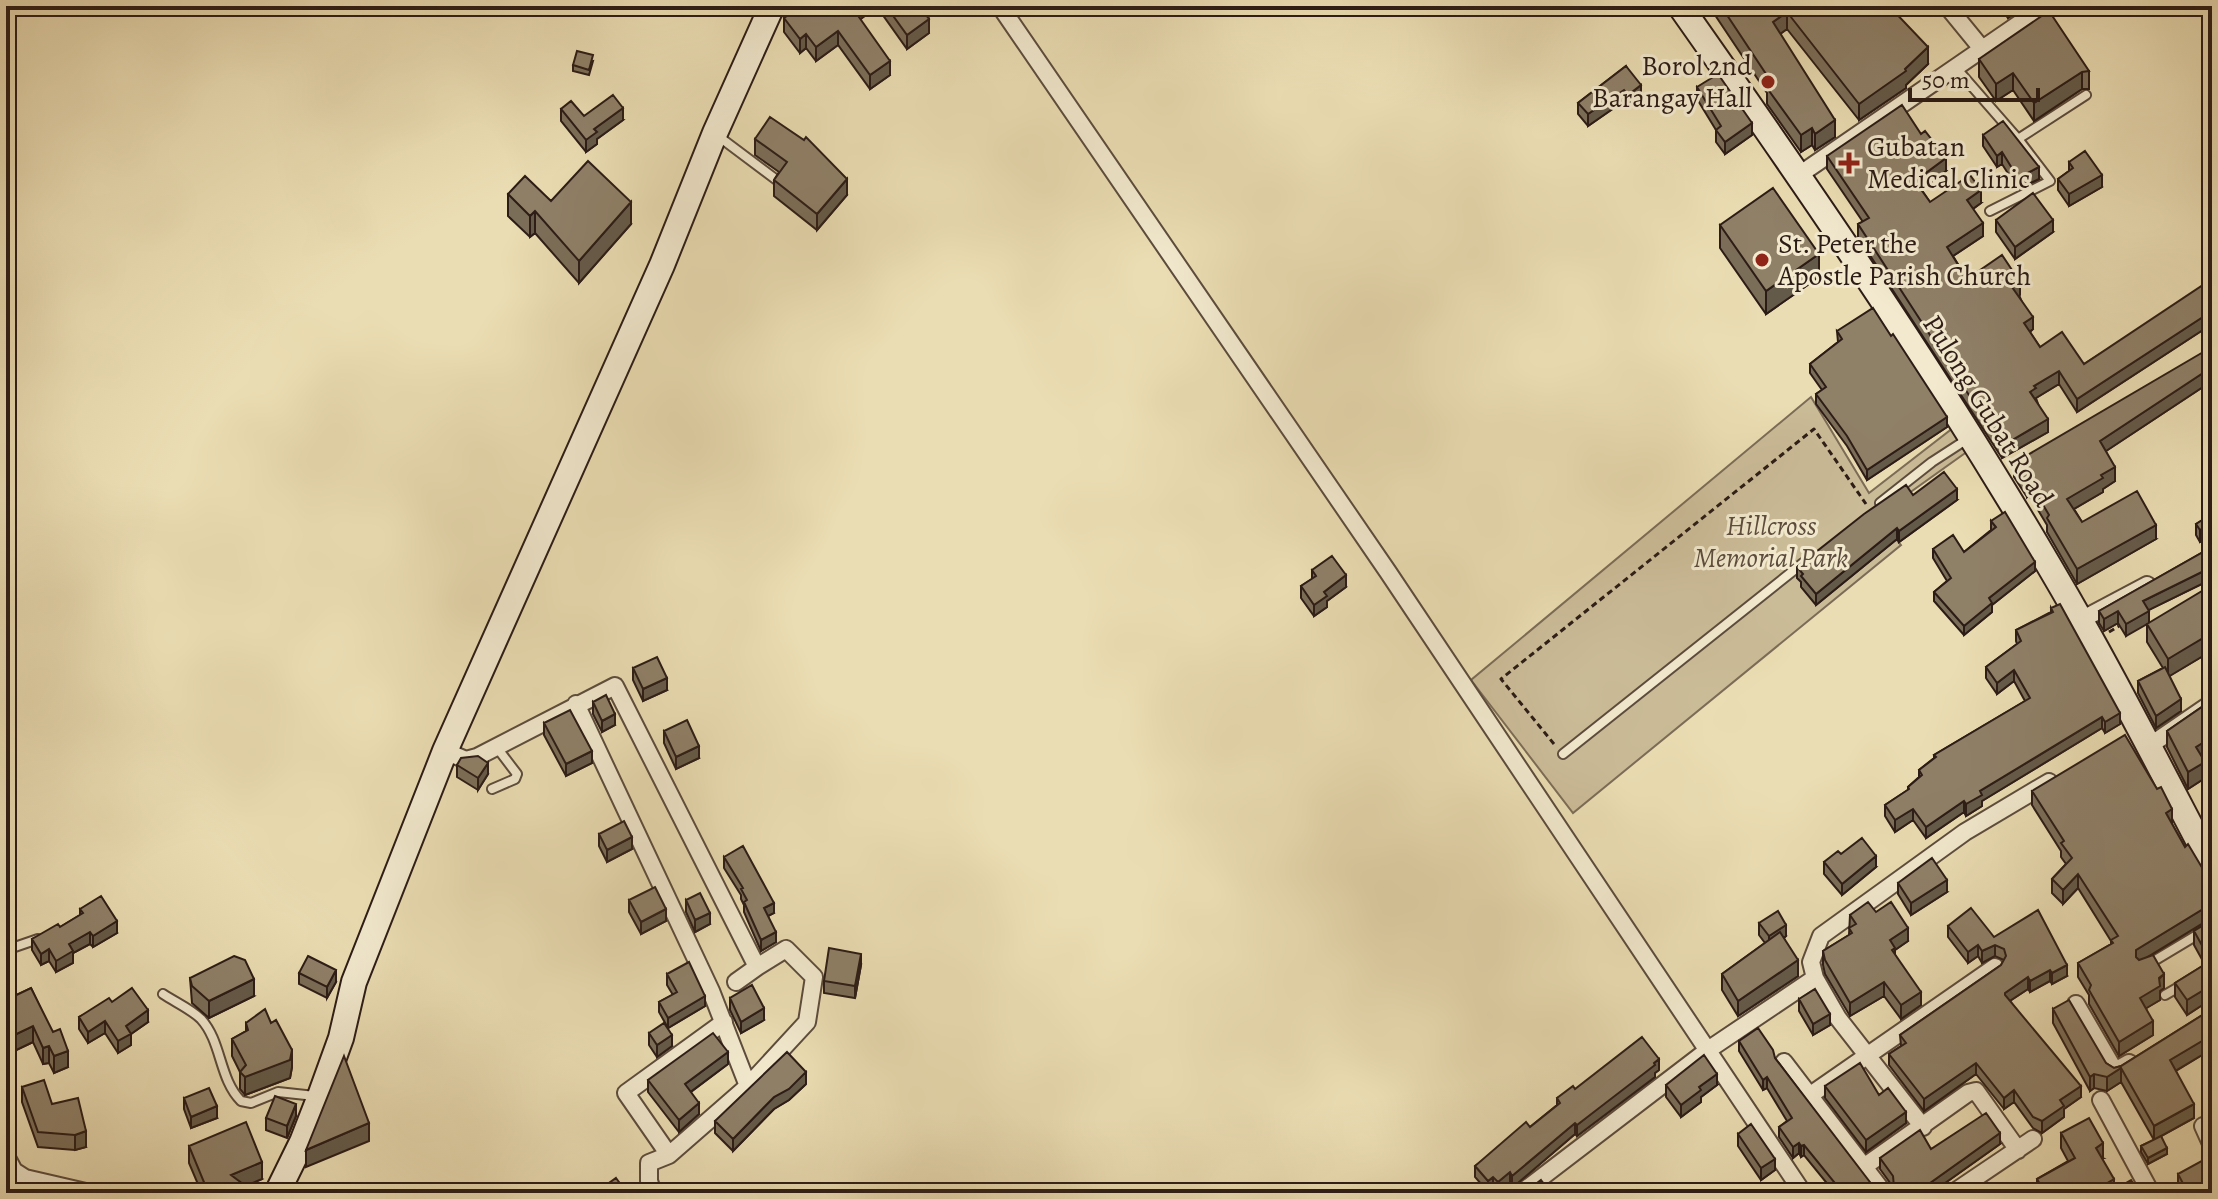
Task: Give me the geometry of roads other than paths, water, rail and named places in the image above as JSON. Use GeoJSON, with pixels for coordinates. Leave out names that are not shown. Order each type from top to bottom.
{"type":"FeatureCollection","features":[{"type":"Feature","properties":{"kind":"street"},"geometry":{"type":"LineString","coordinates":[[277,1193],[320,1096],[341,1038],[354,982],[445,751],[662,265],[715,133],[772,6]]}},
{"type":"Feature","properties":{"kind":"street"},"geometry":{"type":"LineString","coordinates":[[1000,6],[1388,572],[1803,1193]]}},
{"type":"Feature","properties":{"kind":"street","name":"Pulong Gubat Road"},"geometry":{"type":"LineString","coordinates":[[1680,6],[1799,175],[1970,438],[2004,470],[2139,737],[2212,867]]}},
{"type":"Feature","properties":{"kind":"street"},"geometry":{"type":"LineString","coordinates":[[1947,6],[1983,50]]}},
{"type":"Feature","properties":{"kind":"street"},"geometry":{"type":"LineString","coordinates":[[1799,175],[2045,6]]}},
{"type":"Feature","properties":{"kind":"street"},"geometry":{"type":"LineString","coordinates":[[2081,620],[2162,576]]}},
{"type":"Feature","properties":{"kind":"street"},"geometry":{"type":"LineString","coordinates":[[445,751],[466,760],[498,749],[576,704],[615,686],[757,967]]}},
{"type":"Feature","properties":{"kind":"street"},"geometry":{"type":"LineString","coordinates":[[2139,737],[2212,703]]}},
{"type":"Feature","properties":{"kind":"street"},"geometry":{"type":"LineString","coordinates":[[576,704],[724,1022],[748,1086]]}},
{"type":"Feature","properties":{"kind":"street"},"geometry":{"type":"LineString","coordinates":[[1923,1127],[1838,1018],[1815,978],[1811,962],[1821,936],[1965,832],[2059,776]]}},
{"type":"Feature","properties":{"kind":"street"},"geometry":{"type":"LineString","coordinates":[[653,1193],[649,1163],[669,1155],[748,1086],[807,1022],[814,977],[786,949],[736,982]]}},
{"type":"Feature","properties":{"kind":"street"},"geometry":{"type":"LineString","coordinates":[[1809,1096],[1995,967]]}},
{"type":"Feature","properties":{"kind":"street"},"geometry":{"type":"LineString","coordinates":[[1521,1193],[1708,1050],[1815,978]]}},
{"type":"Feature","properties":{"kind":"street"},"geometry":{"type":"LineString","coordinates":[[2076,1004],[2115,1071],[2149,1051]]}},
{"type":"Feature","properties":{"kind":"street"},"geometry":{"type":"LineString","coordinates":[[669,1155],[626,1093],[724,1022]]}},
{"type":"Feature","properties":{"kind":"street"},"geometry":{"type":"LineString","coordinates":[[1784,1062],[1884,1193]]}},
{"type":"Feature","properties":{"kind":"street"},"geometry":{"type":"LineString","coordinates":[[1865,1166],[1968,1093],[1976,1091],[2018,1150]]}},
{"type":"Feature","properties":{"kind":"street"},"geometry":{"type":"LineString","coordinates":[[2101,1100],[2151,1193]]}},
{"type":"Feature","properties":{"kind":"street"},"geometry":{"type":"LineString","coordinates":[[2203,1126],[2212,1146]]}},
{"type":"Feature","properties":{"kind":"street"},"geometry":{"type":"LineString","coordinates":[[1953,1193],[2033,1139]]}},
{"type":"Feature","properties":{"kind":"street"},"geometry":{"type":"LineString","coordinates":[[6,1156],[14,1171],[25,1178],[90,1193]]}},
{"type":"Feature","properties":{"kind":"lane"},"geometry":{"type":"LineString","coordinates":[[1956,68],[2050,181],[1990,211]]}},
{"type":"Feature","properties":{"kind":"lane"},"geometry":{"type":"LineString","coordinates":[[2018,139],[2086,95]]}},
{"type":"Feature","properties":{"kind":"lane"},"geometry":{"type":"LineString","coordinates":[[715,133],[778,181]]}},
{"type":"Feature","properties":{"kind":"lane"},"geometry":{"type":"LineString","coordinates":[[1871,510],[1932,462],[1970,438]]}},
{"type":"Feature","properties":{"kind":"lane"},"geometry":{"type":"LineString","coordinates":[[1563,754],[1811,557]]}},
{"type":"Feature","properties":{"kind":"lane"},"geometry":{"type":"LineString","coordinates":[[492,789],[515,779],[517,774],[498,749]]}},
{"type":"Feature","properties":{"kind":"lane"},"geometry":{"type":"LineString","coordinates":[[2142,968],[2212,926]]}},
{"type":"Feature","properties":{"kind":"lane"},"geometry":{"type":"LineString","coordinates":[[6,950],[38,939]]}},
{"type":"Feature","properties":{"kind":"lane"},"geometry":{"type":"LineString","coordinates":[[2165,995],[2188,981]]}},
{"type":"Feature","properties":{"kind":"lane"},"geometry":{"type":"LineString","coordinates":[[163,994],[203,1021],[211,1033],[231,1089],[241,1101],[251,1103],[278,1092],[320,1096]]}},
{"type":"Feature","properties":{"kind":"place","name":"Borol 2nd Barangay Hall"},"geometry":{"type":"Point","coordinates":[1768,82]}},
{"type":"Feature","properties":{"kind":"place","name":"Gubatan Medical Clinic"},"geometry":{"type":"Point","coordinates":[1849,163]}},
{"type":"Feature","properties":{"kind":"place","name":"St. Peter the Apostle Parish Church"},"geometry":{"type":"Point","coordinates":[1762,260]}},
{"type":"Feature","properties":{"kind":"park label","name":"Hillcross Memorial Park"},"geometry":{"type":"Point","coordinates":[1771,542]}}]}
